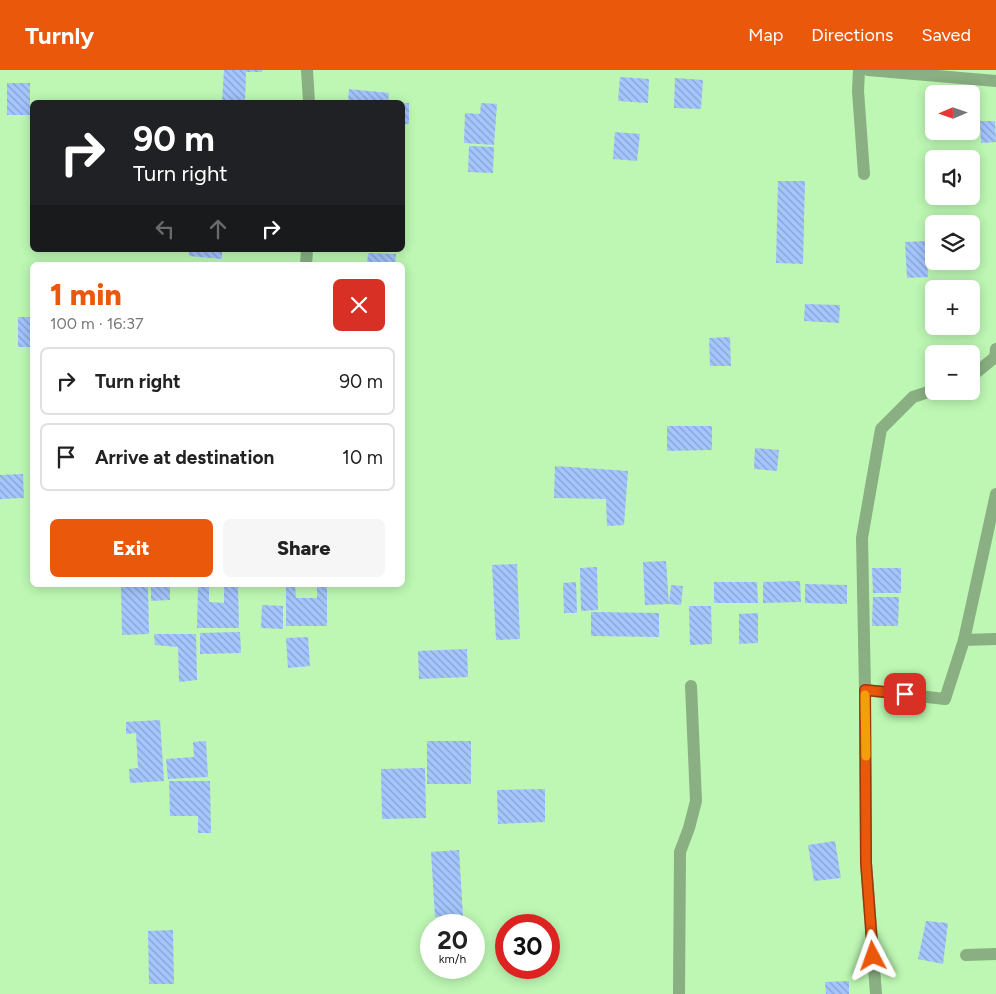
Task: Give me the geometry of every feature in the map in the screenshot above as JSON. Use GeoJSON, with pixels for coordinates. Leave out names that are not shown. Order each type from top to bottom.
{"type":"FeatureCollection","features":[{"type":"Feature","properties":{"kind":"street"},"geometry":{"type":"LineString","coordinates":[[307,70],[309,100]]}},
{"type":"Feature","properties":{"kind":"street"},"geometry":{"type":"LineString","coordinates":[[859,70],[858,91],[864,174]]}},
{"type":"Feature","properties":{"kind":"street"},"geometry":{"type":"LineString","coordinates":[[868,70],[996,81]]}},
{"type":"Feature","properties":{"kind":"street"},"geometry":{"type":"LineString","coordinates":[[980,369],[996,354]]}},
{"type":"Feature","properties":{"kind":"street"},"geometry":{"type":"LineString","coordinates":[[876,994],[866,863],[862,538],[882,429],[913,397],[925,393]]}},
{"type":"Feature","properties":{"kind":"street"},"geometry":{"type":"LineString","coordinates":[[865,690],[945,698],[964,640],[996,494]]}},
{"type":"Feature","properties":{"kind":"street"},"geometry":{"type":"LineString","coordinates":[[964,640],[996,639]]}},
{"type":"Feature","properties":{"kind":"street"},"geometry":{"type":"LineString","coordinates":[[679,994],[680,852],[696,801],[691,686]]}},
{"type":"Feature","properties":{"kind":"street"},"geometry":{"type":"LineString","coordinates":[[966,955],[996,954]]}},
{"type":"Feature","properties":{"kind":"building"},"geometry":{"type":"Polygon","coordinates":[[[224,70],[262,70],[262,72],[246,72],[245,100],[222,100],[224,70]]]}},
{"type":"Feature","properties":{"kind":"building"},"geometry":{"type":"Polygon","coordinates":[[[620,77],[649,79],[648,103],[618,101],[620,77]]]}},
{"type":"Feature","properties":{"kind":"building"},"geometry":{"type":"Polygon","coordinates":[[[675,78],[703,80],[701,109],[674,108],[675,78]]]}},
{"type":"Feature","properties":{"kind":"building"},"geometry":{"type":"Polygon","coordinates":[[[7,83],[30,83],[30,115],[7,115],[7,83]]]}},
{"type":"Feature","properties":{"kind":"building"},"geometry":{"type":"Polygon","coordinates":[[[349,89],[389,93],[388,100],[348,100],[349,89]]]}},
{"type":"Feature","properties":{"kind":"building"},"geometry":{"type":"Polygon","coordinates":[[[405,103],[409,103],[409,124],[405,124],[405,103]]]}},
{"type":"Feature","properties":{"kind":"building"},"geometry":{"type":"Polygon","coordinates":[[[481,103],[497,104],[494,145],[464,143],[465,113],[480,114],[481,103]]]}},
{"type":"Feature","properties":{"kind":"building"},"geometry":{"type":"Polygon","coordinates":[[[980,121],[995,121],[996,142],[981,143],[980,121]]]}},
{"type":"Feature","properties":{"kind":"building"},"geometry":{"type":"Polygon","coordinates":[[[615,132],[640,134],[637,161],[613,159],[615,132]]]}},
{"type":"Feature","properties":{"kind":"building"},"geometry":{"type":"Polygon","coordinates":[[[469,146],[494,147],[493,173],[468,172],[469,146]]]}},
{"type":"Feature","properties":{"kind":"building"},"geometry":{"type":"Polygon","coordinates":[[[778,181],[805,181],[803,264],[776,263],[778,181]]]}},
{"type":"Feature","properties":{"kind":"building"},"geometry":{"type":"Polygon","coordinates":[[[925,241],[925,270],[928,270],[928,277],[907,278],[905,242],[925,241]]]}},
{"type":"Feature","properties":{"kind":"building"},"geometry":{"type":"Polygon","coordinates":[[[189,252],[222,252],[222,259],[189,256],[189,252]]]}},
{"type":"Feature","properties":{"kind":"building"},"geometry":{"type":"Polygon","coordinates":[[[368,253],[396,254],[395,262],[367,262],[368,253]]]}},
{"type":"Feature","properties":{"kind":"building"},"geometry":{"type":"Polygon","coordinates":[[[805,304],[840,305],[839,323],[804,321],[805,304]]]}},
{"type":"Feature","properties":{"kind":"building"},"geometry":{"type":"Polygon","coordinates":[[[18,317],[30,317],[30,347],[18,347],[18,317]]]}},
{"type":"Feature","properties":{"kind":"building"},"geometry":{"type":"Polygon","coordinates":[[[730,337],[731,366],[710,366],[709,338],[730,337]]]}},
{"type":"Feature","properties":{"kind":"building"},"geometry":{"type":"Polygon","coordinates":[[[667,426],[712,426],[712,450],[667,451],[667,426]]]}},
{"type":"Feature","properties":{"kind":"building"},"geometry":{"type":"Polygon","coordinates":[[[755,448],[779,450],[777,471],[754,469],[755,448]]]}},
{"type":"Feature","properties":{"kind":"building"},"geometry":{"type":"Polygon","coordinates":[[[555,466],[628,471],[624,525],[607,526],[606,499],[554,498],[555,466]]]}},
{"type":"Feature","properties":{"kind":"building"},"geometry":{"type":"Polygon","coordinates":[[[23,474],[24,498],[0,499],[0,475],[23,474]]]}},
{"type":"Feature","properties":{"kind":"building"},"geometry":{"type":"Polygon","coordinates":[[[666,561],[669,604],[645,605],[643,562],[666,561]]]}},
{"type":"Feature","properties":{"kind":"building"},"geometry":{"type":"Polygon","coordinates":[[[517,564],[520,639],[496,640],[492,565],[517,564]]]}},
{"type":"Feature","properties":{"kind":"building"},"geometry":{"type":"Polygon","coordinates":[[[597,567],[598,610],[581,611],[580,568],[597,567]]]}},
{"type":"Feature","properties":{"kind":"building"},"geometry":{"type":"Polygon","coordinates":[[[872,568],[901,568],[901,593],[873,593],[872,568]]]}},
{"type":"Feature","properties":{"kind":"building"},"geometry":{"type":"Polygon","coordinates":[[[800,581],[801,602],[763,603],[763,582],[800,581]]]}},
{"type":"Feature","properties":{"kind":"building"},"geometry":{"type":"Polygon","coordinates":[[[576,582],[577,613],[564,613],[563,583],[576,582]]]}},
{"type":"Feature","properties":{"kind":"building"},"geometry":{"type":"Polygon","coordinates":[[[714,582],[757,582],[758,603],[714,603],[714,582]]]}},
{"type":"Feature","properties":{"kind":"building"},"geometry":{"type":"Polygon","coordinates":[[[805,584],[847,585],[847,604],[805,603],[805,584]]]}},
{"type":"Feature","properties":{"kind":"building"},"geometry":{"type":"Polygon","coordinates":[[[671,585],[683,586],[681,605],[669,604],[671,585]]]}},
{"type":"Feature","properties":{"kind":"building"},"geometry":{"type":"Polygon","coordinates":[[[121,587],[148,587],[149,634],[122,635],[121,587]]]}},
{"type":"Feature","properties":{"kind":"building"},"geometry":{"type":"Polygon","coordinates":[[[151,587],[170,587],[170,600],[151,601],[151,587]]]}},
{"type":"Feature","properties":{"kind":"building"},"geometry":{"type":"Polygon","coordinates":[[[198,587],[209,587],[209,602],[224,603],[224,587],[238,587],[239,628],[197,628],[198,587]]]}},
{"type":"Feature","properties":{"kind":"building"},"geometry":{"type":"Polygon","coordinates":[[[286,587],[295,587],[296,598],[317,598],[317,587],[327,587],[327,626],[286,626],[286,587]]]}},
{"type":"Feature","properties":{"kind":"building"},"geometry":{"type":"Polygon","coordinates":[[[873,597],[899,597],[898,626],[872,626],[873,597]]]}},
{"type":"Feature","properties":{"kind":"building"},"geometry":{"type":"Polygon","coordinates":[[[262,605],[283,606],[283,629],[261,628],[262,605]]]}},
{"type":"Feature","properties":{"kind":"building"},"geometry":{"type":"Polygon","coordinates":[[[689,606],[711,606],[712,644],[690,645],[689,606]]]}},
{"type":"Feature","properties":{"kind":"building"},"geometry":{"type":"Polygon","coordinates":[[[591,612],[659,613],[659,637],[591,636],[591,612]]]}},
{"type":"Feature","properties":{"kind":"building"},"geometry":{"type":"Polygon","coordinates":[[[758,613],[758,643],[739,644],[739,614],[758,613]]]}},
{"type":"Feature","properties":{"kind":"building"},"geometry":{"type":"Polygon","coordinates":[[[240,632],[241,653],[200,654],[200,633],[240,632]]]}},
{"type":"Feature","properties":{"kind":"building"},"geometry":{"type":"Polygon","coordinates":[[[154,634],[196,634],[197,680],[179,682],[178,647],[155,645],[154,634]]]}},
{"type":"Feature","properties":{"kind":"building"},"geometry":{"type":"Polygon","coordinates":[[[308,637],[310,666],[288,668],[286,638],[308,637]]]}},
{"type":"Feature","properties":{"kind":"building"},"geometry":{"type":"Polygon","coordinates":[[[467,649],[468,677],[419,679],[418,651],[467,649]]]}},
{"type":"Feature","properties":{"kind":"building"},"geometry":{"type":"Polygon","coordinates":[[[160,720],[164,781],[130,783],[129,769],[138,768],[136,733],[126,734],[126,722],[160,720]]]}},
{"type":"Feature","properties":{"kind":"building"},"geometry":{"type":"Polygon","coordinates":[[[206,741],[208,777],[168,779],[166,759],[194,757],[193,742],[206,741]]]}},
{"type":"Feature","properties":{"kind":"building"},"geometry":{"type":"Polygon","coordinates":[[[427,741],[471,741],[471,784],[427,784],[427,741]]]}},
{"type":"Feature","properties":{"kind":"building"},"geometry":{"type":"Polygon","coordinates":[[[425,768],[426,818],[382,819],[381,769],[425,768]]]}},
{"type":"Feature","properties":{"kind":"building"},"geometry":{"type":"Polygon","coordinates":[[[169,781],[210,781],[211,833],[198,833],[198,816],[170,816],[169,781]]]}},
{"type":"Feature","properties":{"kind":"building"},"geometry":{"type":"Polygon","coordinates":[[[545,789],[545,822],[498,824],[497,790],[545,789]]]}},
{"type":"Feature","properties":{"kind":"building"},"geometry":{"type":"Polygon","coordinates":[[[835,841],[841,878],[814,881],[808,845],[835,841]]]}},
{"type":"Feature","properties":{"kind":"building"},"geometry":{"type":"Polygon","coordinates":[[[459,850],[463,914],[435,914],[431,852],[459,850]]]}},
{"type":"Feature","properties":{"kind":"building"},"geometry":{"type":"Polygon","coordinates":[[[926,921],[948,923],[943,964],[918,959],[926,921]]]}},
{"type":"Feature","properties":{"kind":"building"},"geometry":{"type":"Polygon","coordinates":[[[173,930],[174,984],[149,984],[148,931],[173,930]]]}},
{"type":"Feature","properties":{"kind":"building"},"geometry":{"type":"Polygon","coordinates":[[[849,981],[849,994],[826,994],[825,982],[849,981]]]}},
{"type":"Feature","properties":{"kind":"slow traffic"},"geometry":{"type":"LineString","coordinates":[[865,695],[866,756]]}},
{"type":"Feature","properties":{"kind":"route"},"geometry":{"type":"LineString","coordinates":[[873,956],[866,863],[865,690],[905,694]]}}]}
